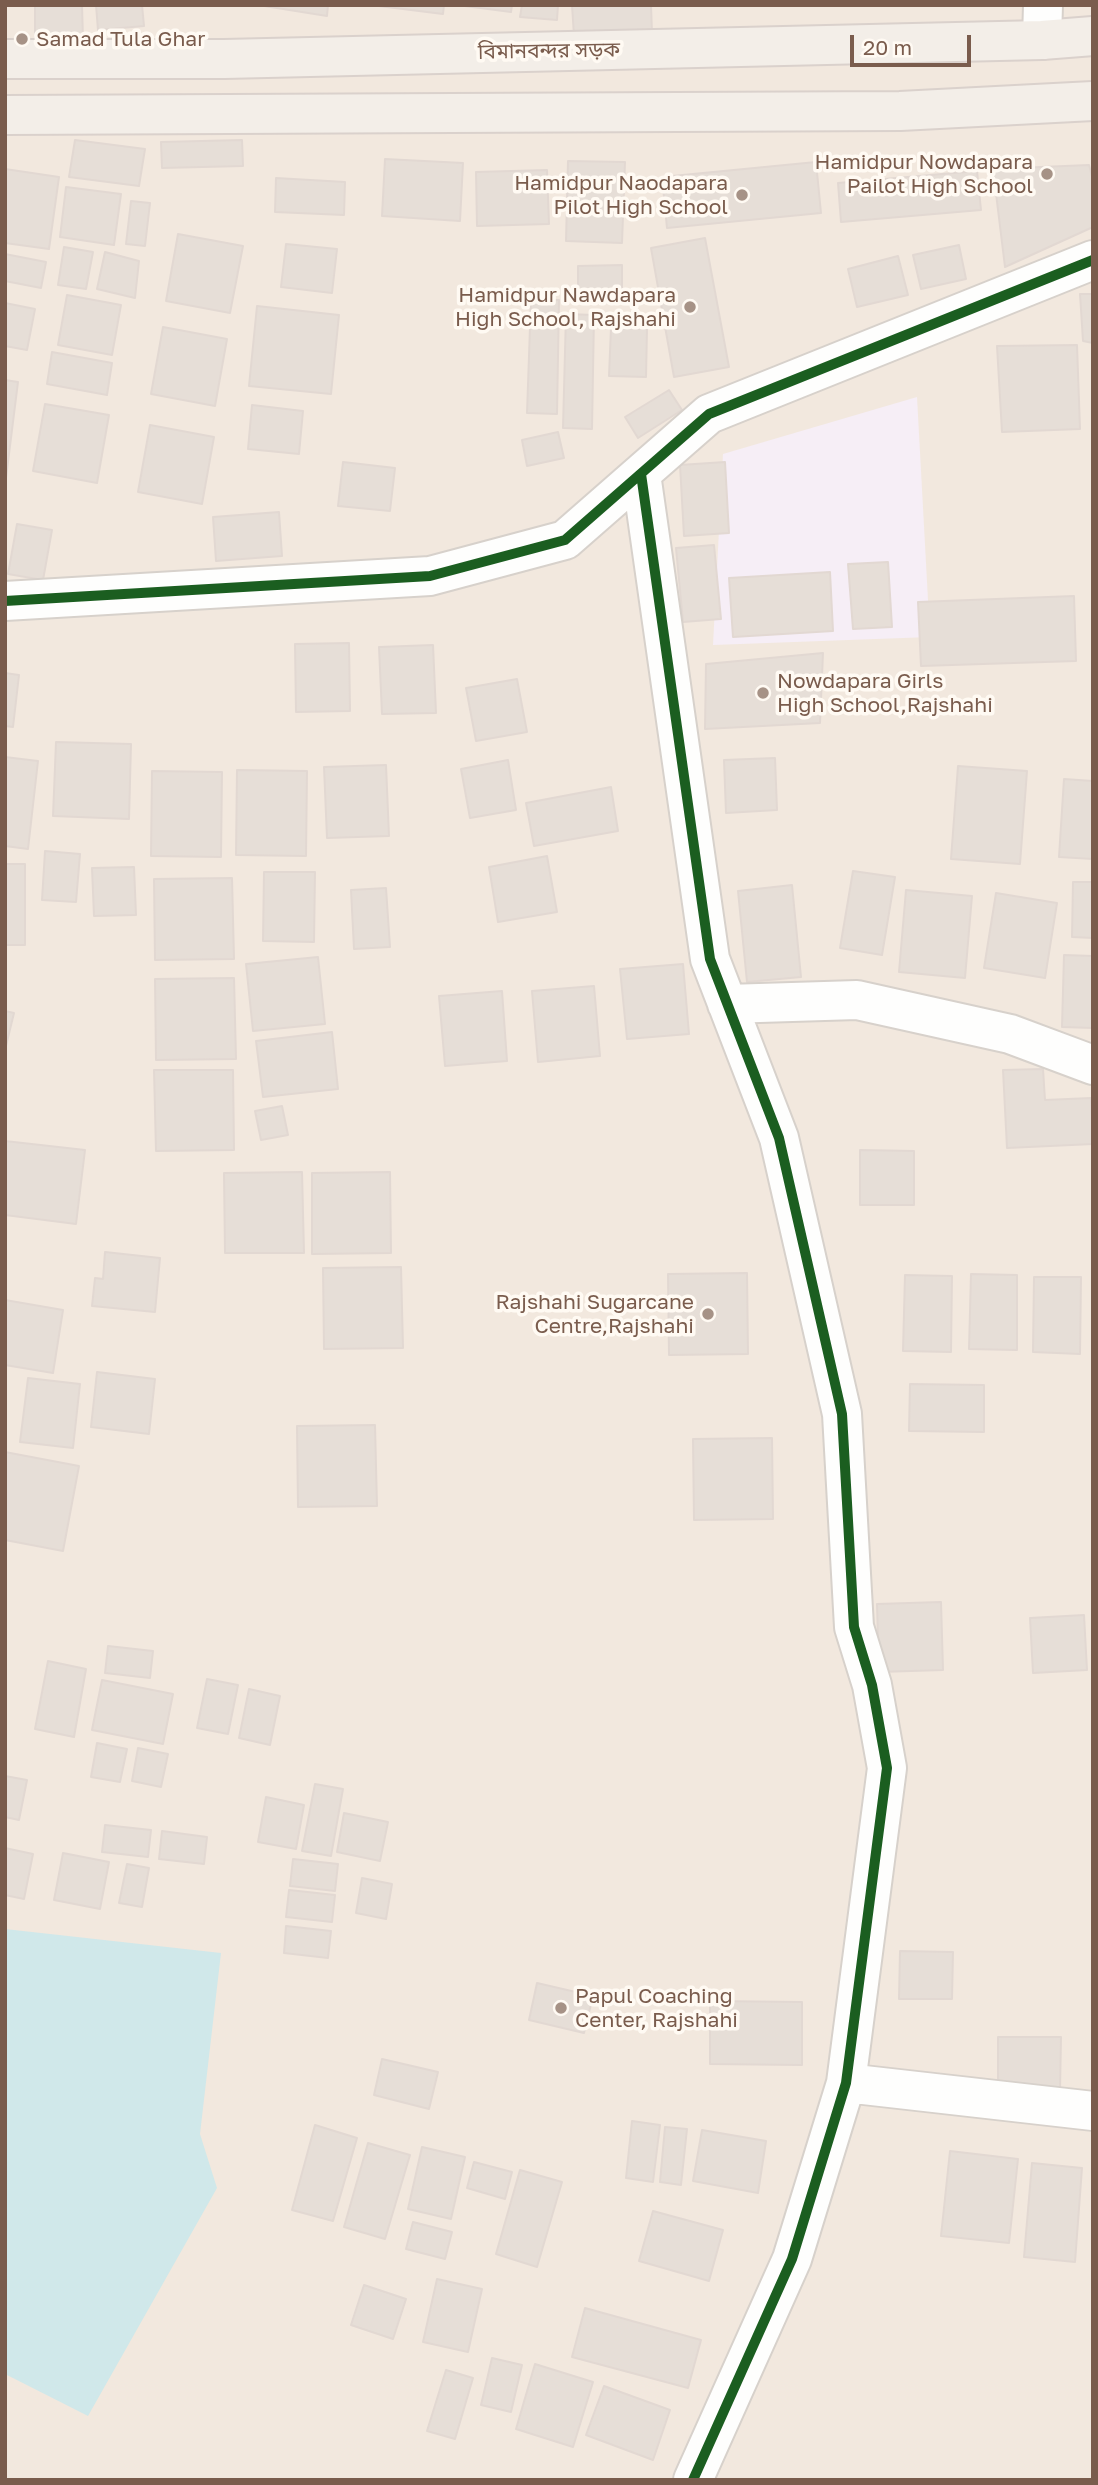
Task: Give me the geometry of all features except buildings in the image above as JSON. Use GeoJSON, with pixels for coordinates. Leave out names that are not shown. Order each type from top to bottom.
{"type":"FeatureCollection","features":[{"type":"Feature","properties":{"kind":"main road","name":"বিমানবন্দর সড়ক"},"geometry":{"type":"LineString","coordinates":[[5,59],[224,59],[1042,23],[1093,36]]}},
{"type":"Feature","properties":{"kind":"main road"},"geometry":{"type":"LineString","coordinates":[[5,115],[900,111],[1093,101]]}},
{"type":"Feature","properties":{"kind":"street"},"geometry":{"type":"LineString","coordinates":[[5,600],[430,576],[565,540],[709,415],[1093,260]]}},
{"type":"Feature","properties":{"kind":"street"},"geometry":{"type":"LineString","coordinates":[[641,474],[710,959],[779,1138],[842,1414],[853,1627],[872,1685],[887,1768],[846,2083],[792,2259],[693,2480]]}},
{"type":"Feature","properties":{"kind":"street"},"geometry":{"type":"LineString","coordinates":[[727,1004],[857,1000],[1010,1034],[1093,1065]]}},
{"type":"Feature","properties":{"kind":"street"},"geometry":{"type":"LineString","coordinates":[[846,2083],[1093,2110]]}},
{"type":"Feature","properties":{"kind":"shaded area"},"geometry":{"type":"Polygon","coordinates":[[[5,5],[1093,5],[1093,2480],[5,2480],[5,5]]]}},
{"type":"Feature","properties":{"kind":"shaded area"},"geometry":{"type":"Polygon","coordinates":[[[917,397],[930,637],[713,645],[723,454],[917,397]]]}},
{"type":"Feature","properties":{"kind":"water"},"geometry":{"type":"Polygon","coordinates":[[[5,1929],[221,1953],[200,2134],[217,2188],[88,2416],[5,2374],[5,1929]]]}},
{"type":"Feature","properties":{"kind":"cycle path"},"geometry":{"type":"LineString","coordinates":[[5,601],[430,576],[565,540],[709,414],[1093,260]]}},
{"type":"Feature","properties":{"kind":"cycle path"},"geometry":{"type":"LineString","coordinates":[[641,474],[710,959],[779,1138],[842,1414],[854,1627],[872,1685],[887,1768],[846,2083],[792,2259],[693,2480]]}},
{"type":"Feature","properties":{"kind":"place","name":"Samad Tula Ghar"},"geometry":{"type":"Point","coordinates":[22,39]}},
{"type":"Feature","properties":{"kind":"place","name":"Hamidpur Nowdapara Pailot High School"},"geometry":{"type":"Point","coordinates":[1047,174]}},
{"type":"Feature","properties":{"kind":"place","name":"Hamidpur Naodapara Pilot High School"},"geometry":{"type":"Point","coordinates":[742,195]}},
{"type":"Feature","properties":{"kind":"place","name":"Hamidpur Nawdapara High School, Rajshahi"},"geometry":{"type":"Point","coordinates":[690,307]}},
{"type":"Feature","properties":{"kind":"place","name":"Nowdapara Girls High School,Rajshahi"},"geometry":{"type":"Point","coordinates":[763,693]}},
{"type":"Feature","properties":{"kind":"place","name":"Rajshahi Sugarcane Centre,Rajshahi"},"geometry":{"type":"Point","coordinates":[708,1314]}},
{"type":"Feature","properties":{"kind":"place","name":"Papul Coaching Center, Rajshahi"},"geometry":{"type":"Point","coordinates":[561,2008]}}]}
